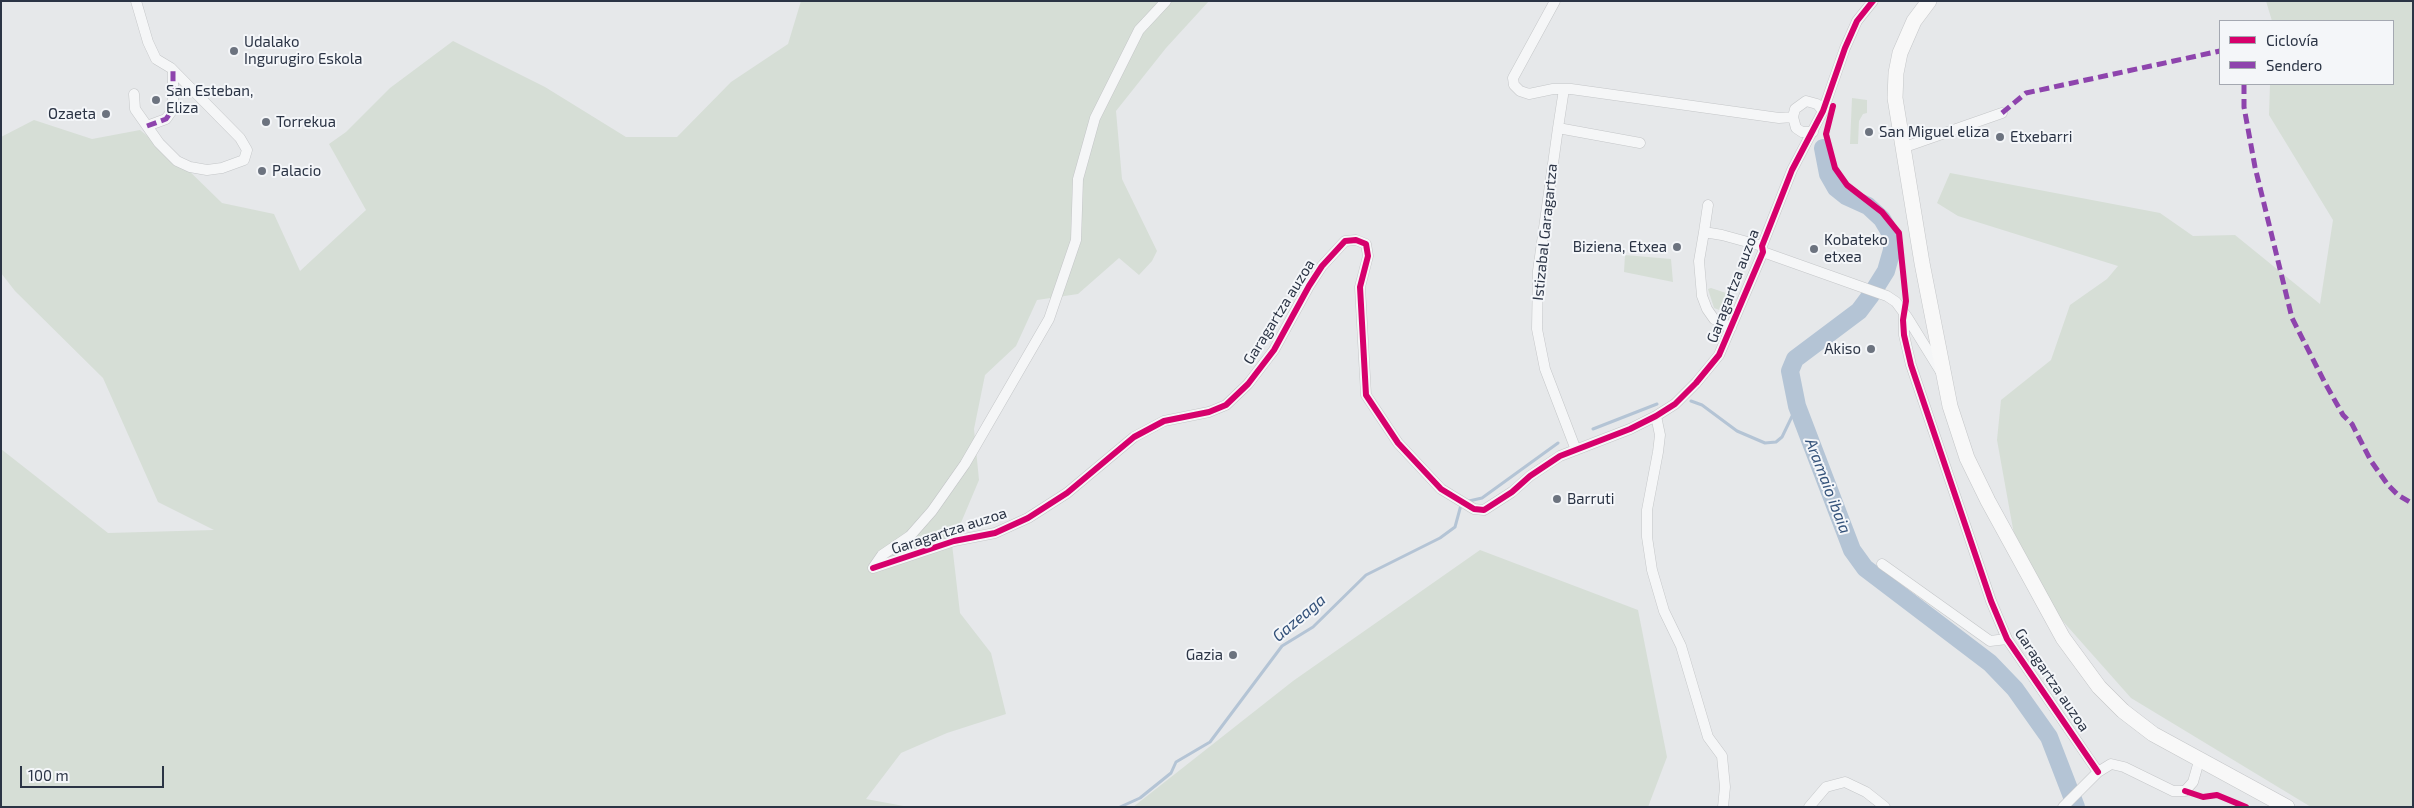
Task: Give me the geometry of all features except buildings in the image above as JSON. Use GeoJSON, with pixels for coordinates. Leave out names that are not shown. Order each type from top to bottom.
{"type":"FeatureCollection","features":[{"type":"Feature","properties":{"kind":"main road"},"geometry":{"type":"LineString","coordinates":[[1929,1],[1914,21],[1906,38],[1896,73],[1895,98],[1902,148],[1944,378],[1956,429],[1967,458],[1988,501],[2063,638],[2099,687],[2123,711],[2154,734],[2200,761],[2287,807]]}},
{"type":"Feature","properties":{"kind":"street"},"geometry":{"type":"LineString","coordinates":[[134,94],[135,110],[167,153],[190,167],[217,169],[238,163],[246,156],[247,150],[240,138],[173,71],[156,59],[152,53],[136,1]]}},
{"type":"Feature","properties":{"kind":"street","name":"Garagartza auzoa"},"geometry":{"type":"LineString","coordinates":[[1166,1],[1138,30],[1099,108],[1078,178],[1076,240],[1049,319],[965,464],[932,511],[910,536],[882,555],[873,568],[954,541],[995,533],[1028,518],[1068,493],[1134,437],[1164,421],[1209,412],[1226,405],[1248,384],[1274,350],[1322,266],[1345,241],[1356,240],[1366,244],[1368,256],[1360,287],[1366,395],[1398,443],[1441,489],[1474,509],[1484,510],[1512,492],[1560,456],[1630,429],[1656,416],[1675,404],[1696,383],[1719,355],[1792,170],[1812,132]]}},
{"type":"Feature","properties":{"kind":"street"},"geometry":{"type":"LineString","coordinates":[[1555,1],[1513,78],[1514,85],[1528,94],[1552,89],[1564,89],[1779,118],[1793,117]]}},
{"type":"Feature","properties":{"kind":"street"},"geometry":{"type":"LineString","coordinates":[[1822,111],[1817,104],[1802,102],[1797,106],[1793,117],[1798,131],[1812,132],[1822,111],[1857,21],[1873,1]]}},
{"type":"Feature","properties":{"kind":"street"},"geometry":{"type":"LineString","coordinates":[[147,126],[166,119],[174,105],[173,71]]}},
{"type":"Feature","properties":{"kind":"street","name":"Istizabal Garagartza"},"geometry":{"type":"LineString","coordinates":[[1564,89],[1538,271],[1537,332],[1545,369],[1576,450]]}},
{"type":"Feature","properties":{"kind":"street"},"geometry":{"type":"LineString","coordinates":[[1902,148],[2002,113]]}},
{"type":"Feature","properties":{"kind":"street"},"geometry":{"type":"LineString","coordinates":[[1558,128],[1640,143]]}},
{"type":"Feature","properties":{"kind":"street"},"geometry":{"type":"LineString","coordinates":[[1708,205],[1699,261],[1702,296],[1707,309],[1714,319],[1731,328]]}},
{"type":"Feature","properties":{"kind":"street"},"geometry":{"type":"LineString","coordinates":[[1704,232],[1722,235],[1882,293],[1896,302],[1944,378]]}},
{"type":"Feature","properties":{"kind":"street","name":"Garagartza auzoa"},"geometry":{"type":"LineString","coordinates":[[1904,313],[1904,335],[1911,365],[1991,601],[2007,639],[2098,772]]}},
{"type":"Feature","properties":{"kind":"street"},"geometry":{"type":"LineString","coordinates":[[1656,416],[1660,435],[1647,510],[1647,537],[1652,570],[1664,611],[1681,646],[1708,736],[1722,756],[1725,787],[1723,807]]}},
{"type":"Feature","properties":{"kind":"street","name":"Garagartza auzoa"},"geometry":{"type":"LineString","coordinates":[[1882,564],[1990,641],[2007,639]]}},
{"type":"Feature","properties":{"kind":"street"},"geometry":{"type":"LineString","coordinates":[[2064,807],[2098,772],[2112,764],[2124,767],[2173,791],[2186,791],[2193,782],[2200,761]]}},
{"type":"Feature","properties":{"kind":"street"},"geometry":{"type":"LineString","coordinates":[[1809,807],[1826,786],[1845,782],[1866,792],[1885,807]]}},
{"type":"Feature","properties":{"kind":"shaded area"},"geometry":{"type":"Polygon","coordinates":[[[801,1],[1209,1],[1166,48],[1116,111],[1122,179],[1157,251],[1152,261],[1139,275],[1119,258],[1078,294],[1037,300],[1016,346],[985,375],[974,429],[979,480],[952,544],[960,613],[991,653],[1006,714],[947,733],[901,753],[866,799],[909,807],[1,807],[1,449],[108,533],[214,530],[158,502],[103,378],[15,291],[1,273],[1,137],[34,120],[92,139],[140,130],[181,163],[222,203],[274,214],[300,271],[366,210],[329,144],[346,132],[390,88],[453,41],[545,87],[626,137],[677,137],[731,82],[788,44],[801,1]]]}},
{"type":"Feature","properties":{"kind":"shaded area"},"geometry":{"type":"Polygon","coordinates":[[[2266,1],[2413,1],[2413,807],[2311,807],[2131,698],[2060,618],[2015,540],[1997,440],[2001,400],[2051,360],[2070,305],[2107,279],[2118,266],[1958,216],[1937,203],[1950,173],[2160,213],[2193,236],[2235,235],[2320,304],[2333,220],[2269,115],[2270,85],[2394,85],[2394,20],[2272,20],[2266,1]]]}},
{"type":"Feature","properties":{"kind":"shaded area"},"geometry":{"type":"Polygon","coordinates":[[[1852,98],[1867,100],[1867,113],[1863,114],[1859,121],[1858,144],[1850,144],[1852,98]]]}},
{"type":"Feature","properties":{"kind":"shaded area"},"geometry":{"type":"Polygon","coordinates":[[[1625,255],[1671,259],[1673,282],[1624,272],[1625,255]]]}},
{"type":"Feature","properties":{"kind":"shaded area"},"geometry":{"type":"Polygon","coordinates":[[[1711,288],[1735,296],[1728,313],[1714,308],[1708,289],[1711,288]]]}},
{"type":"Feature","properties":{"kind":"shaded area"},"geometry":{"type":"Polygon","coordinates":[[[1480,550],[1638,610],[1667,757],[1648,807],[1133,807],[1293,681],[1480,550]]]}},
{"type":"Feature","properties":{"kind":"waterway","name":"Aramaio ibaia"},"geometry":{"type":"LineString","coordinates":[[1823,148],[1828,174],[1836,188],[1846,196],[1868,206],[1882,219],[1892,236],[1892,250],[1886,271],[1859,311],[1795,359],[1790,371],[1797,406],[1852,550],[1865,568],[1990,663],[2015,689],[2049,737],[2076,807]]}},
{"type":"Feature","properties":{"kind":"waterway","name":"Gazeaga"},"geometry":{"type":"LineString","coordinates":[[1691,401],[1702,405],[1737,431],[1765,443],[1776,442],[1782,437],[1797,406]]}},
{"type":"Feature","properties":{"kind":"waterway","name":"Gazeaga"},"geometry":{"type":"LineString","coordinates":[[1593,429],[1657,404]]}},
{"type":"Feature","properties":{"kind":"waterway","name":"Gazeaga"},"geometry":{"type":"LineString","coordinates":[[1469,501],[1482,498],[1558,443]]}},
{"type":"Feature","properties":{"kind":"waterway","name":"Gazeaga"},"geometry":{"type":"LineString","coordinates":[[1120,807],[1140,798],[1171,773],[1176,762],[1210,742],[1282,646],[1313,627],[1366,575],[1440,538],[1455,527],[1461,505]]}},
{"type":"Feature","properties":{"kind":"marked path"},"geometry":{"type":"LineString","coordinates":[[2002,113],[2026,93],[2219,51]]}},
{"type":"Feature","properties":{"kind":"marked path"},"geometry":{"type":"LineString","coordinates":[[147,126],[166,119],[171,112],[173,105],[173,71]]}},
{"type":"Feature","properties":{"kind":"marked path"},"geometry":{"type":"LineString","coordinates":[[2244,85],[2244,107],[2255,167],[2292,318],[2325,383],[2343,415],[2352,424],[2371,461],[2388,485],[2398,495],[2413,504]]}},
{"type":"Feature","properties":{"kind":"cycle path"},"geometry":{"type":"LineString","coordinates":[[873,568],[954,541],[995,533],[1028,518],[1067,493],[1134,437],[1164,421],[1209,412],[1226,405],[1248,384],[1274,350],[1322,266],[1345,241],[1356,240],[1366,244],[1368,256],[1360,287],[1366,395],[1398,443],[1441,489],[1474,509],[1484,510],[1512,492],[1530,476],[1560,456],[1630,429],[1656,416],[1675,404],[1696,383],[1719,355],[1763,252],[1762,246],[1792,170],[1823,111],[1845,48],[1857,21],[1873,1]]}},
{"type":"Feature","properties":{"kind":"cycle path"},"geometry":{"type":"LineString","coordinates":[[1833,106],[1826,134],[1835,168],[1847,185],[1882,212],[1899,233],[1906,301],[1903,320],[1904,335],[1911,365],[1991,601],[2007,639],[2098,772]]}},
{"type":"Feature","properties":{"kind":"cycle path"},"geometry":{"type":"LineString","coordinates":[[2185,791],[2203,797],[2217,795],[2246,807]]}},
{"type":"Feature","properties":{"kind":"place","name":"Udalako Ingurugiro Eskola"},"geometry":{"type":"Point","coordinates":[234,51]}},
{"type":"Feature","properties":{"kind":"place","name":"San Esteban, Eliza"},"geometry":{"type":"Point","coordinates":[156,100]}},
{"type":"Feature","properties":{"kind":"place","name":"Ozaeta"},"geometry":{"type":"Point","coordinates":[106,114]}},
{"type":"Feature","properties":{"kind":"place","name":"Torrekua"},"geometry":{"type":"Point","coordinates":[266,122]}},
{"type":"Feature","properties":{"kind":"place","name":"San Miguel eliza"},"geometry":{"type":"Point","coordinates":[1869,132]}},
{"type":"Feature","properties":{"kind":"place","name":"Etxebarri"},"geometry":{"type":"Point","coordinates":[2000,137]}},
{"type":"Feature","properties":{"kind":"place","name":"Palacio"},"geometry":{"type":"Point","coordinates":[262,171]}},
{"type":"Feature","properties":{"kind":"place","name":"Biziena, Etxea"},"geometry":{"type":"Point","coordinates":[1677,247]}},
{"type":"Feature","properties":{"kind":"place","name":"Kobateko etxea"},"geometry":{"type":"Point","coordinates":[1814,249]}},
{"type":"Feature","properties":{"kind":"place","name":"Akiso"},"geometry":{"type":"Point","coordinates":[1871,349]}},
{"type":"Feature","properties":{"kind":"place","name":"Barruti"},"geometry":{"type":"Point","coordinates":[1557,499]}},
{"type":"Feature","properties":{"kind":"place","name":"Gazia"},"geometry":{"type":"Point","coordinates":[1233,655]}}]}
